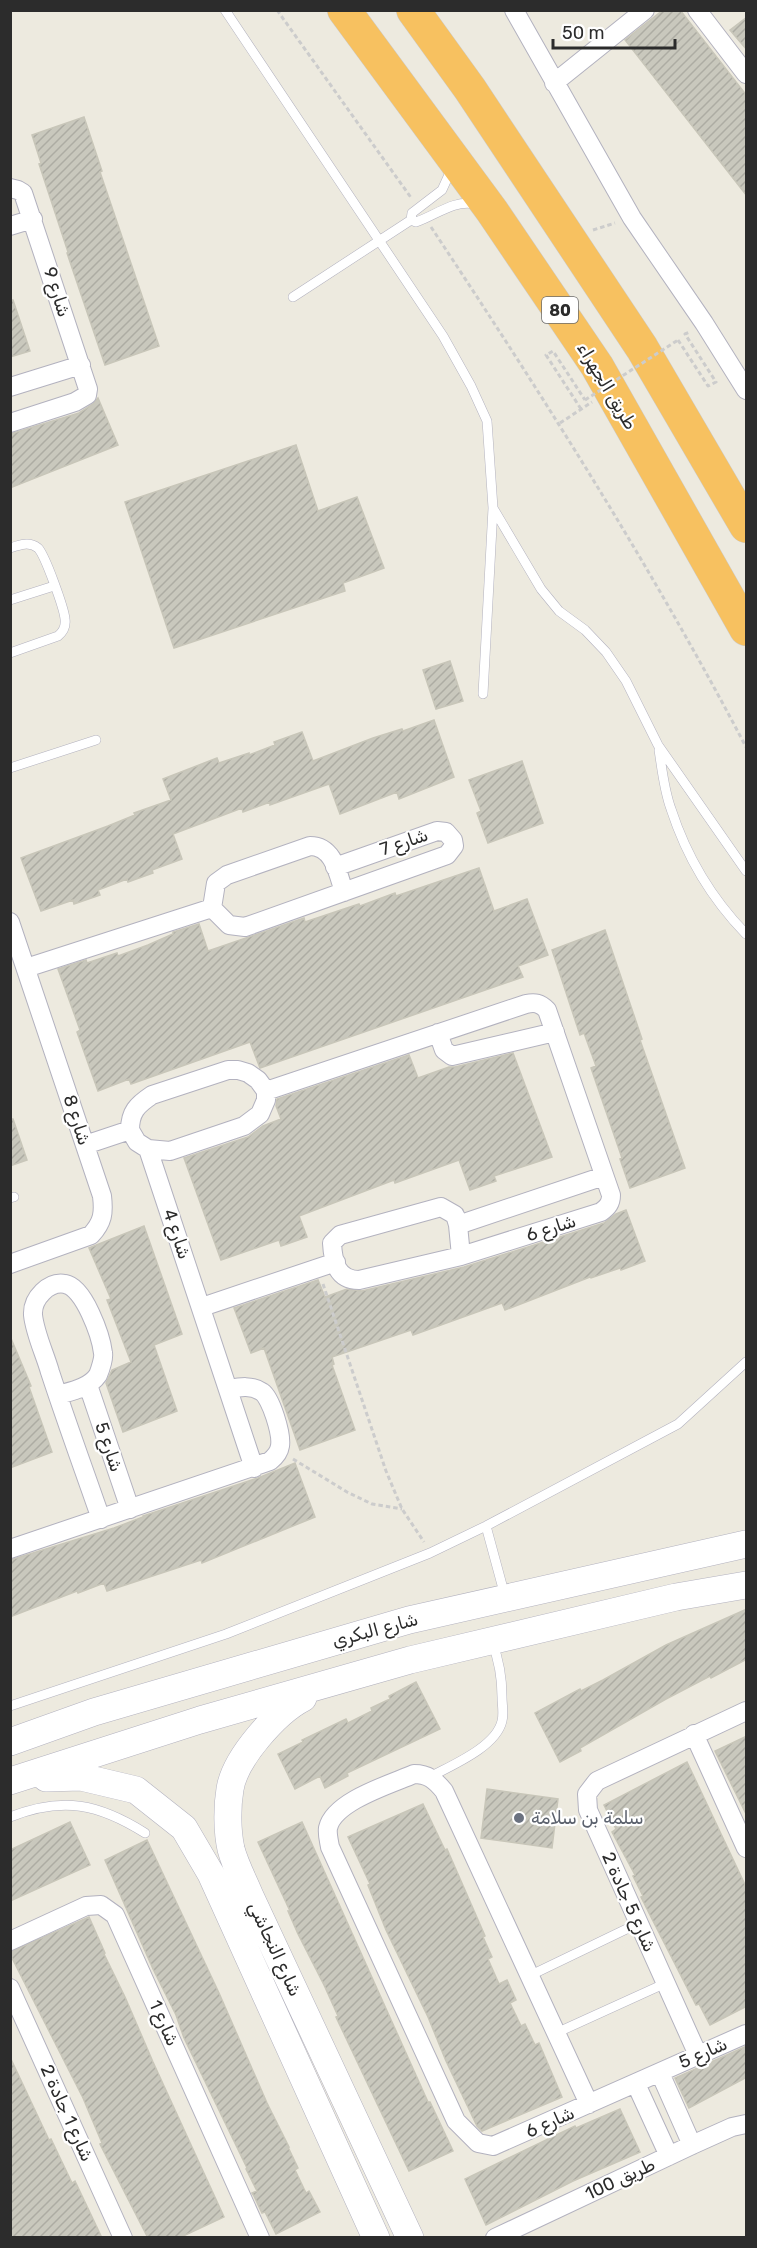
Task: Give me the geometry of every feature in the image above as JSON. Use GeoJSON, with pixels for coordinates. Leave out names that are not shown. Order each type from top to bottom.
{"type":"FeatureCollection","features":[{"type":"Feature","properties":{"kind":"highway","name":"طريق الجهراء"},"geometry":{"type":"LineString","coordinates":[[344,10],[531,266],[611,390],[747,628]]}},
{"type":"Feature","properties":{"kind":"highway","name":"80"},"geometry":{"type":"LineString","coordinates":[[413,10],[470,88],[642,348],[747,526]]}},
{"type":"Feature","properties":{"kind":"main road"},"geometry":{"type":"LineString","coordinates":[[427,10],[470,88]]}},
{"type":"Feature","properties":{"kind":"main road","name":"شارع البكري"},"geometry":{"type":"LineString","coordinates":[[10,1742],[94,1712],[194,1681],[409,1620],[747,1544]]}},
{"type":"Feature","properties":{"kind":"main road"},"geometry":{"type":"LineString","coordinates":[[676,1597],[698,1582],[747,1570]]}},
{"type":"Feature","properties":{"kind":"main road"},"geometry":{"type":"LineString","coordinates":[[13,1780],[200,1720],[410,1660],[676,1597],[747,1585]]}},
{"type":"Feature","properties":{"kind":"main road","name":"شارع النجاشي"},"geometry":{"type":"LineString","coordinates":[[329,1684],[299,1700],[283,1712],[258,1737],[241,1762],[230,1787],[228,1816],[231,1848],[250,1896],[410,2238]]}},
{"type":"Feature","properties":{"kind":"main road","name":"شارع النجاشي"},"geometry":{"type":"LineString","coordinates":[[13,1780],[81,1777],[136,1790],[184,1828],[211,1874],[376,2238]]}},
{"type":"Feature","properties":{"kind":"main road"},"geometry":{"type":"LineString","coordinates":[[290,2047],[296,2033],[305,2032],[316,2037]]}},
{"type":"Feature","properties":{"kind":"street"},"geometry":{"type":"LineString","coordinates":[[514,10],[632,218],[747,390]]}},
{"type":"Feature","properties":{"kind":"street"},"geometry":{"type":"LineString","coordinates":[[554,83],[645,10]]}},
{"type":"Feature","properties":{"kind":"street"},"geometry":{"type":"LineString","coordinates":[[700,12],[747,74]]}},
{"type":"Feature","properties":{"kind":"street","name":"شارع 9"},"geometry":{"type":"LineString","coordinates":[[10,188],[23,193],[88,389],[87,395],[82,399],[10,423]]}},
{"type":"Feature","properties":{"kind":"street"},"geometry":{"type":"LineString","coordinates":[[10,226],[33,219]]}},
{"type":"Feature","properties":{"kind":"street"},"geometry":{"type":"LineString","coordinates":[[10,387],[81,365]]}},
{"type":"Feature","properties":{"kind":"street","name":"شارع 7"},"geometry":{"type":"LineString","coordinates":[[212,908],[229,925],[245,927],[447,855],[452,849],[453,840],[446,832],[437,831],[335,867]]}},
{"type":"Feature","properties":{"kind":"street"},"geometry":{"type":"LineString","coordinates":[[26,968],[212,908],[216,883],[227,875],[310,846],[324,849],[330,854],[344,892]]}},
{"type":"Feature","properties":{"kind":"street","name":"شارع 8"},"geometry":{"type":"LineString","coordinates":[[10,922],[102,1196],[104,1211],[100,1225],[91,1235],[10,1264]]}},
{"type":"Feature","properties":{"kind":"street","name":"شارع 6"},"geometry":{"type":"LineString","coordinates":[[266,1091],[535,1002],[547,1010],[611,1195],[611,1202],[602,1212],[461,1256],[359,1280],[349,1280],[342,1276],[336,1262]]}},
{"type":"Feature","properties":{"kind":"street"},"geometry":{"type":"LineString","coordinates":[[438,1033],[444,1050],[449,1055],[456,1056],[555,1032]]}},
{"type":"Feature","properties":{"kind":"street"},"geometry":{"type":"LineString","coordinates":[[85,1145],[130,1131],[130,1118],[134,1109],[152,1095],[228,1070],[248,1073],[258,1080],[266,1091],[266,1100],[260,1114],[244,1126],[170,1151],[148,1149]]}},
{"type":"Feature","properties":{"kind":"street","name":"شارع 4"},"geometry":{"type":"LineString","coordinates":[[130,1131],[137,1142],[148,1149],[254,1468]]}},
{"type":"Feature","properties":{"kind":"street","name":"شارع 6"},"geometry":{"type":"LineString","coordinates":[[458,1225],[604,1176]]}},
{"type":"Feature","properties":{"kind":"street"},"geometry":{"type":"LineString","coordinates":[[202,1307],[336,1262],[332,1243],[340,1234],[441,1207],[452,1211],[458,1225],[461,1256]]}},
{"type":"Feature","properties":{"kind":"street"},"geometry":{"type":"LineString","coordinates":[[44,1253],[57,1284],[68,1284],[77,1290],[87,1303],[103,1354],[98,1374],[88,1385],[58,1395]]}},
{"type":"Feature","properties":{"kind":"street","name":"شارع 5"},"geometry":{"type":"LineString","coordinates":[[57,1284],[43,1292],[37,1299],[33,1314],[100,1519]]}},
{"type":"Feature","properties":{"kind":"street","name":"شارع 5"},"geometry":{"type":"LineString","coordinates":[[88,1385],[130,1509]]}},
{"type":"Feature","properties":{"kind":"street"},"geometry":{"type":"LineString","coordinates":[[10,1549],[270,1461],[277,1455],[280,1434],[268,1398],[253,1388],[241,1386],[229,1389]]}},
{"type":"Feature","properties":{"kind":"street","name":"شارع 5 جادة 2"},"geometry":{"type":"LineString","coordinates":[[698,2055],[588,1810],[587,1794],[597,1780],[747,1711]]}},
{"type":"Feature","properties":{"kind":"street"},"geometry":{"type":"LineString","coordinates":[[694,1734],[747,1848]]}},
{"type":"Feature","properties":{"kind":"street","name":"شارع 6"},"geometry":{"type":"LineString","coordinates":[[414,1774],[424,1774],[430,1777],[444,1791],[529,1976],[589,2104],[493,2146],[478,2143],[456,2121],[330,1847],[328,1828],[334,1815],[345,1805],[414,1774]]}},
{"type":"Feature","properties":{"kind":"street","name":"شارع 1"},"geometry":{"type":"LineString","coordinates":[[10,1941],[86,1906],[101,1905],[115,1914],[260,2238]]}},
{"type":"Feature","properties":{"kind":"street","name":"شارع 1 جادة 2"},"geometry":{"type":"LineString","coordinates":[[10,1989],[123,2238]]}},
{"type":"Feature","properties":{"kind":"street","name":"شارع 5"},"geometry":{"type":"LineString","coordinates":[[589,2104],[747,2034]]}},
{"type":"Feature","properties":{"kind":"street","name":"شارع 5"},"geometry":{"type":"LineString","coordinates":[[660,2073],[692,2145]]}},
{"type":"Feature","properties":{"kind":"street"},"geometry":{"type":"LineString","coordinates":[[636,2084],[669,2156]]}},
{"type":"Feature","properties":{"kind":"street","name":"طريق 100"},"geometry":{"type":"LineString","coordinates":[[495,2238],[692,2145],[732,2127],[747,2124]]}},
{"type":"Feature","properties":{"kind":"lane"},"geometry":{"type":"LineString","coordinates":[[225,10],[443,336],[471,386],[487,421],[493,508],[483,694]]}},
{"type":"Feature","properties":{"kind":"lane"},"geometry":{"type":"LineString","coordinates":[[292,297],[411,220],[412,213],[418,207],[442,190],[450,175],[454,158]]}},
{"type":"Feature","properties":{"kind":"lane"},"geometry":{"type":"LineString","coordinates":[[411,220],[416,222],[426,219],[450,206],[462,203],[478,204],[492,211]]}},
{"type":"Feature","properties":{"kind":"lane"},"geometry":{"type":"LineString","coordinates":[[493,508],[540,589],[559,611],[585,630],[606,652],[626,681],[658,745],[747,871]]}},
{"type":"Feature","properties":{"kind":"lane"},"geometry":{"type":"LineString","coordinates":[[10,548],[23,544],[38,548],[44,558],[65,619],[63,631],[53,639],[10,653]]}},
{"type":"Feature","properties":{"kind":"lane"},"geometry":{"type":"LineString","coordinates":[[10,600],[54,586]]}},
{"type":"Feature","properties":{"kind":"lane"},"geometry":{"type":"LineString","coordinates":[[10,768],[96,740]]}},
{"type":"Feature","properties":{"kind":"lane"},"geometry":{"type":"LineString","coordinates":[[658,745],[670,807],[690,856],[717,901],[747,934]]}},
{"type":"Feature","properties":{"kind":"lane"},"geometry":{"type":"LineString","coordinates":[[10,1706],[226,1634],[430,1552],[486,1527],[678,1424],[747,1362]]}},
{"type":"Feature","properties":{"kind":"lane"},"geometry":{"type":"LineString","coordinates":[[486,1527],[506,1598]]}},
{"type":"Feature","properties":{"kind":"lane"},"geometry":{"type":"LineString","coordinates":[[430,1777],[487,1743],[500,1727],[502,1689],[498,1658],[492,1640]]}},
{"type":"Feature","properties":{"kind":"lane"},"geometry":{"type":"LineString","coordinates":[[10,1817],[52,1806],[75,1805],[95,1808],[123,1819],[145,1833]]}},
{"type":"Feature","properties":{"kind":"lane"},"geometry":{"type":"LineString","coordinates":[[529,1976],[639,1923]]}},
{"type":"Feature","properties":{"kind":"lane"},"geometry":{"type":"LineString","coordinates":[[556,2033],[666,1983]]}},
{"type":"Feature","properties":{"kind":"path"},"geometry":{"type":"LineString","coordinates":[[277,10],[418,207]]}},
{"type":"Feature","properties":{"kind":"path"},"geometry":{"type":"LineString","coordinates":[[585,232],[632,218]]}},
{"type":"Feature","properties":{"kind":"path"},"geometry":{"type":"LineString","coordinates":[[426,219],[560,423],[710,677],[747,747]]}},
{"type":"Feature","properties":{"kind":"path"},"geometry":{"type":"LineString","coordinates":[[560,423],[581,409],[546,356],[553,351],[584,399],[678,340],[708,387],[716,382],[685,334]]}},
{"type":"Feature","properties":{"kind":"path"},"geometry":{"type":"LineString","coordinates":[[318,1268],[386,1471],[402,1509],[430,1552]]}},
{"type":"Feature","properties":{"kind":"path"},"geometry":{"type":"LineString","coordinates":[[277,1455],[295,1460],[347,1492],[372,1504],[402,1509]]}},
{"type":"Feature","properties":{"kind":"building"},"geometry":{"type":"Polygon","coordinates":[[[663,10],[680,10],[747,96],[747,196],[625,40],[663,10]]]}},
{"type":"Feature","properties":{"kind":"building"},"geometry":{"type":"Polygon","coordinates":[[[747,17],[747,50],[730,30],[747,17]]]}},
{"type":"Feature","properties":{"kind":"building"},"geometry":{"type":"Polygon","coordinates":[[[84,117],[102,171],[100,172],[159,346],[105,365],[67,253],[32,135],[84,117]]]}},
{"type":"Feature","properties":{"kind":"building"},"geometry":{"type":"Polygon","coordinates":[[[10,300],[13,300],[30,351],[10,357],[10,300]]]}},
{"type":"Feature","properties":{"kind":"building"},"geometry":{"type":"Polygon","coordinates":[[[98,398],[118,445],[10,488],[10,434],[79,413],[98,398]]]}},
{"type":"Feature","properties":{"kind":"building"},"geometry":{"type":"Polygon","coordinates":[[[296,445],[318,511],[357,497],[384,568],[343,583],[345,591],[174,648],[125,502],[296,445]]]}},
{"type":"Feature","properties":{"kind":"building"},"geometry":{"type":"Polygon","coordinates":[[[450,661],[463,701],[436,709],[423,670],[450,661]]]}},
{"type":"Feature","properties":{"kind":"building"},"geometry":{"type":"Polygon","coordinates":[[[434,720],[454,777],[399,799],[397,792],[340,814],[329,784],[270,805],[270,802],[243,812],[242,808],[173,834],[182,859],[152,870],[153,873],[128,882],[127,879],[98,890],[100,895],[74,904],[73,900],[41,911],[21,858],[171,800],[163,779],[217,758],[219,763],[249,753],[249,755],[275,745],[274,742],[302,732],[313,761],[373,738],[434,720]]]}},
{"type":"Feature","properties":{"kind":"building"},"geometry":{"type":"Polygon","coordinates":[[[522,761],[543,823],[488,843],[477,813],[481,811],[469,780],[522,761]]]}},
{"type":"Feature","properties":{"kind":"building"},"geometry":{"type":"Polygon","coordinates":[[[479,868],[494,911],[527,899],[548,955],[518,966],[523,977],[260,1068],[250,1042],[131,1084],[129,1079],[98,1091],[77,1032],[80,1030],[58,969],[117,953],[118,956],[148,945],[173,932],[199,924],[208,951],[304,918],[305,922],[395,893],[396,896],[479,868]]]}},
{"type":"Feature","properties":{"kind":"building"},"geometry":{"type":"Polygon","coordinates":[[[605,930],[642,1039],[640,1040],[685,1168],[630,1188],[591,1068],[596,1066],[584,1033],[580,1035],[552,950],[605,930]]]}},
{"type":"Feature","properties":{"kind":"building"},"geometry":{"type":"Polygon","coordinates":[[[513,1053],[552,1157],[494,1176],[496,1181],[470,1190],[459,1160],[395,1183],[394,1180],[299,1216],[307,1237],[281,1246],[279,1240],[221,1260],[184,1158],[248,1137],[263,1126],[281,1119],[276,1106],[277,1099],[409,1055],[418,1078],[449,1067],[513,1053]]]}},
{"type":"Feature","properties":{"kind":"building"},"geometry":{"type":"Polygon","coordinates":[[[10,1119],[13,1119],[27,1160],[10,1166],[10,1119]]]}},
{"type":"Feature","properties":{"kind":"building"},"geometry":{"type":"Polygon","coordinates":[[[626,1210],[645,1261],[621,1270],[620,1268],[590,1277],[505,1310],[502,1303],[413,1335],[411,1330],[332,1357],[334,1364],[332,1365],[355,1430],[300,1450],[264,1348],[251,1353],[234,1308],[318,1280],[325,1297],[347,1289],[362,1291],[464,1267],[604,1223],[626,1210]]]}},
{"type":"Feature","properties":{"kind":"building"},"geometry":{"type":"Polygon","coordinates":[[[144,1226],[182,1334],[154,1345],[177,1411],[123,1432],[106,1383],[112,1370],[131,1362],[107,1300],[111,1299],[89,1248],[144,1226]]]}},
{"type":"Feature","properties":{"kind":"building"},"geometry":{"type":"Polygon","coordinates":[[[10,1336],[31,1386],[29,1387],[52,1452],[10,1468],[10,1336]]]}},
{"type":"Feature","properties":{"kind":"building"},"geometry":{"type":"Polygon","coordinates":[[[295,1463],[315,1517],[202,1563],[201,1560],[107,1591],[104,1583],[10,1617],[10,1560],[114,1528],[295,1463]]]}},
{"type":"Feature","properties":{"kind":"building"},"geometry":{"type":"Polygon","coordinates":[[[747,1609],[747,1659],[666,1699],[580,1748],[581,1751],[560,1762],[535,1713],[580,1689],[581,1691],[603,1680],[666,1645],[747,1609]]]}},
{"type":"Feature","properties":{"kind":"building"},"geometry":{"type":"Polygon","coordinates":[[[416,1682],[440,1729],[347,1773],[348,1776],[325,1788],[320,1776],[295,1789],[278,1754],[346,1719],[348,1723],[372,1711],[371,1708],[390,1699],[389,1696],[416,1682]]]}},
{"type":"Feature","properties":{"kind":"building"},"geometry":{"type":"Polygon","coordinates":[[[747,1736],[747,1816],[715,1751],[747,1736]]]}},
{"type":"Feature","properties":{"kind":"building"},"geometry":{"type":"Polygon","coordinates":[[[687,1762],[747,1889],[747,2006],[710,2025],[699,2004],[696,2005],[641,1897],[643,1896],[633,1876],[635,1875],[612,1832],[616,1829],[604,1805],[687,1762]]]}},
{"type":"Feature","properties":{"kind":"building","name":"سلمة بن سلامة"},"geometry":{"type":"Polygon","coordinates":[[[487,1789],[558,1799],[552,1848],[481,1838],[487,1789]]]}},
{"type":"Feature","properties":{"kind":"building"},"geometry":{"type":"Polygon","coordinates":[[[423,1804],[445,1850],[447,1849],[485,1936],[483,1937],[492,1957],[488,1959],[499,1984],[507,1980],[516,2000],[510,2003],[521,2026],[525,2024],[535,2045],[539,2043],[562,2097],[482,2131],[477,2126],[386,1930],[368,1885],[370,1884],[348,1837],[423,1804]]]}},
{"type":"Feature","properties":{"kind":"building"},"geometry":{"type":"Polygon","coordinates":[[[70,1822],[90,1865],[10,1901],[10,1850],[70,1822]]]}},
{"type":"Feature","properties":{"kind":"building"},"geometry":{"type":"Polygon","coordinates":[[[302,1822],[428,2102],[453,2151],[409,2171],[336,2017],[338,2016],[298,1934],[288,1911],[290,1911],[258,1842],[302,1822]]]}},
{"type":"Feature","properties":{"kind":"building"},"geometry":{"type":"Polygon","coordinates":[[[147,1840],[289,2147],[298,2168],[295,2170],[306,2193],[309,2191],[320,2212],[276,2234],[252,2193],[257,2191],[247,2168],[184,2038],[176,2015],[105,1860],[147,1840]]]}},
{"type":"Feature","properties":{"kind":"building"},"geometry":{"type":"Polygon","coordinates":[[[89,1917],[224,2217],[179,2238],[148,2238],[100,2144],[102,2143],[83,2098],[10,1954],[10,1952],[89,1917]]]}},
{"type":"Feature","properties":{"kind":"building"},"geometry":{"type":"Polygon","coordinates":[[[747,2046],[747,2077],[689,2108],[675,2078],[747,2046]]]}},
{"type":"Feature","properties":{"kind":"building"},"geometry":{"type":"Polygon","coordinates":[[[10,2057],[49,2140],[51,2139],[72,2183],[75,2181],[102,2238],[10,2238],[10,2057]]]}},
{"type":"Feature","properties":{"kind":"building"},"geometry":{"type":"Polygon","coordinates":[[[620,2109],[640,2152],[573,2181],[486,2225],[465,2179],[575,2126],[576,2128],[620,2109]]]}},
{"type":"Feature","properties":{"kind":"place","name":"سلمة بن سلامة"},"geometry":{"type":"Point","coordinates":[519,1818]}}]}
